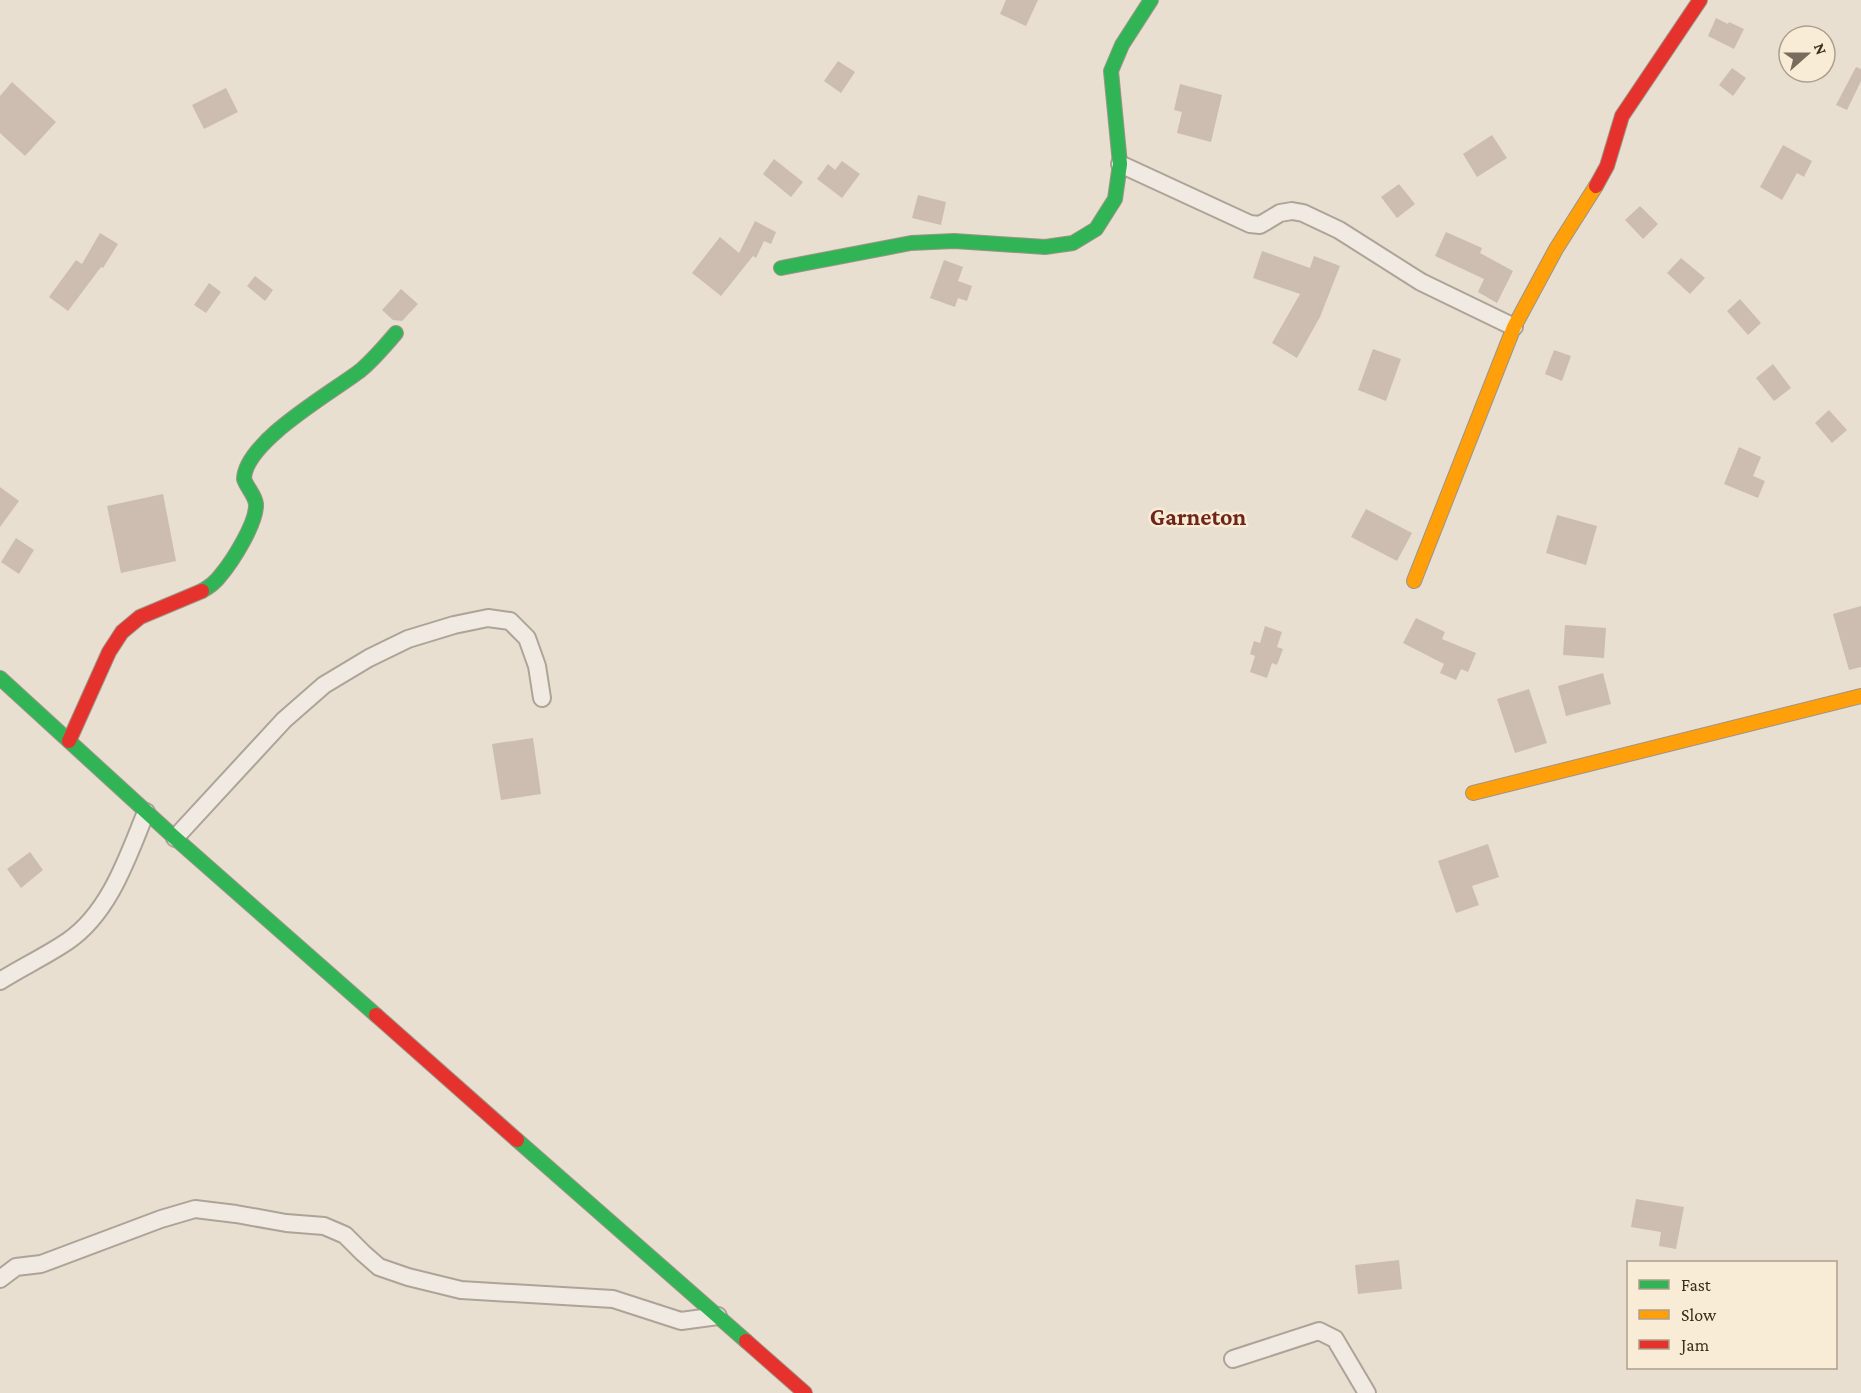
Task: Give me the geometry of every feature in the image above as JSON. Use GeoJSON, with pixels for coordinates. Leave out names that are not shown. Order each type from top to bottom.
{"type":"FeatureCollection","features":[{"type":"Feature","properties":{"kind":"street"},"geometry":{"type":"LineString","coordinates":[[781,268],[911,243],[954,241],[1045,247],[1073,243],[1096,229],[1115,199],[1120,164],[1112,71],[1122,45],[1151,0]]}},
{"type":"Feature","properties":{"kind":"street"},"geometry":{"type":"LineString","coordinates":[[1414,581],[1514,327],[1556,249],[1607,166],[1622,116],[1700,0]]}},
{"type":"Feature","properties":{"kind":"street"},"geometry":{"type":"LineString","coordinates":[[1120,164],[1250,224],[1260,225],[1280,213],[1292,211],[1303,213],[1340,230],[1421,282],[1514,327]]}},
{"type":"Feature","properties":{"kind":"street"},"geometry":{"type":"LineString","coordinates":[[69,741],[112,644],[124,628],[139,617],[200,593],[213,585],[222,574],[252,524],[256,513],[254,496],[243,483],[242,477],[265,443],[284,423],[372,361],[396,333]]}},
{"type":"Feature","properties":{"kind":"street"},"geometry":{"type":"LineString","coordinates":[[175,838],[285,720],[324,685],[369,658],[408,639],[453,625],[488,618],[510,621],[527,638],[537,666],[542,698]]}},
{"type":"Feature","properties":{"kind":"street"},"geometry":{"type":"LineString","coordinates":[[0,678],[175,838],[805,1393]]}},
{"type":"Feature","properties":{"kind":"street"},"geometry":{"type":"LineString","coordinates":[[1473,793],[1861,696]]}},
{"type":"Feature","properties":{"kind":"street"},"geometry":{"type":"LineString","coordinates":[[0,981],[69,940],[91,920],[107,897],[146,812]]}},
{"type":"Feature","properties":{"kind":"street"},"geometry":{"type":"LineString","coordinates":[[0,1279],[16,1267],[41,1263],[161,1219],[195,1209],[286,1223],[324,1226],[345,1235],[380,1267],[408,1277],[461,1290],[614,1299],[681,1321],[718,1316]]}},
{"type":"Feature","properties":{"kind":"street"},"geometry":{"type":"LineString","coordinates":[[1233,1359],[1319,1331],[1335,1339],[1366,1393]]}},
{"type":"Feature","properties":{"kind":"building"},"geometry":{"type":"Polygon","coordinates":[[[1006,0],[1038,0],[1026,26],[1000,14],[1006,0]]]}},
{"type":"Feature","properties":{"kind":"building"},"geometry":{"type":"Polygon","coordinates":[[[1716,18],[1744,29],[1734,49],[1708,36],[1716,18]]]}},
{"type":"Feature","properties":{"kind":"building"},"geometry":{"type":"Polygon","coordinates":[[[838,61],[855,72],[841,93],[824,81],[838,61]]]}},
{"type":"Feature","properties":{"kind":"building"},"geometry":{"type":"Polygon","coordinates":[[[1856,67],[1861,69],[1861,81],[1847,110],[1836,105],[1856,67]]]}},
{"type":"Feature","properties":{"kind":"building"},"geometry":{"type":"Polygon","coordinates":[[[1732,68],[1746,78],[1733,96],[1719,85],[1732,68]]]}},
{"type":"Feature","properties":{"kind":"building"},"geometry":{"type":"Polygon","coordinates":[[[12,82],[56,122],[25,156],[0,133],[0,96],[12,82]]]}},
{"type":"Feature","properties":{"kind":"building"},"geometry":{"type":"Polygon","coordinates":[[[1180,84],[1222,95],[1211,142],[1177,133],[1182,112],[1174,110],[1180,84]]]}},
{"type":"Feature","properties":{"kind":"building"},"geometry":{"type":"Polygon","coordinates":[[[226,88],[238,112],[204,129],[192,105],[226,88]]]}},
{"type":"Feature","properties":{"kind":"building"},"geometry":{"type":"Polygon","coordinates":[[[1492,135],[1507,158],[1477,177],[1463,154],[1492,135]]]}},
{"type":"Feature","properties":{"kind":"building"},"geometry":{"type":"Polygon","coordinates":[[[1783,145],[1812,161],[1804,177],[1797,173],[1782,200],[1760,187],[1783,145]]]}},
{"type":"Feature","properties":{"kind":"building"},"geometry":{"type":"Polygon","coordinates":[[[774,159],[803,182],[791,197],[763,174],[774,159]]]}},
{"type":"Feature","properties":{"kind":"building"},"geometry":{"type":"Polygon","coordinates":[[[842,161],[860,174],[842,198],[817,179],[828,164],[835,170],[842,161]]]}},
{"type":"Feature","properties":{"kind":"building"},"geometry":{"type":"Polygon","coordinates":[[[1399,184],[1415,204],[1397,218],[1381,197],[1399,184]]]}},
{"type":"Feature","properties":{"kind":"building"},"geometry":{"type":"Polygon","coordinates":[[[918,195],[946,202],[941,225],[912,218],[918,195]]]}},
{"type":"Feature","properties":{"kind":"building"},"geometry":{"type":"Polygon","coordinates":[[[1640,206],[1658,224],[1643,239],[1625,220],[1640,206]]]}},
{"type":"Feature","properties":{"kind":"building"},"geometry":{"type":"Polygon","coordinates":[[[755,221],[776,232],[771,244],[764,241],[756,258],[753,256],[721,296],[692,273],[720,237],[739,253],[755,221]]]}},
{"type":"Feature","properties":{"kind":"building"},"geometry":{"type":"Polygon","coordinates":[[[1446,232],[1482,248],[1480,253],[1513,271],[1497,303],[1478,292],[1484,279],[1435,256],[1446,232]]]}},
{"type":"Feature","properties":{"kind":"building"},"geometry":{"type":"Polygon","coordinates":[[[100,233],[118,244],[103,268],[101,267],[68,311],[49,297],[76,260],[82,264],[100,233]]]}},
{"type":"Feature","properties":{"kind":"building"},"geometry":{"type":"Polygon","coordinates":[[[1262,251],[1310,268],[1314,256],[1340,266],[1320,317],[1297,358],[1272,343],[1300,294],[1253,278],[1262,251]]]}},
{"type":"Feature","properties":{"kind":"building"},"geometry":{"type":"Polygon","coordinates":[[[1681,258],[1705,278],[1690,294],[1667,273],[1681,258]]]}},
{"type":"Feature","properties":{"kind":"building"},"geometry":{"type":"Polygon","coordinates":[[[944,260],[963,267],[958,281],[972,286],[967,301],[958,298],[955,307],[930,298],[944,260]]]}},
{"type":"Feature","properties":{"kind":"building"},"geometry":{"type":"Polygon","coordinates":[[[255,276],[273,290],[265,301],[247,286],[255,276]]]}},
{"type":"Feature","properties":{"kind":"building"},"geometry":{"type":"Polygon","coordinates":[[[209,283],[221,292],[206,313],[194,305],[209,283]]]}},
{"type":"Feature","properties":{"kind":"building"},"geometry":{"type":"Polygon","coordinates":[[[401,289],[418,304],[402,321],[393,320],[382,310],[401,289]]]}},
{"type":"Feature","properties":{"kind":"building"},"geometry":{"type":"Polygon","coordinates":[[[1740,299],[1761,323],[1748,335],[1727,311],[1740,299]]]}},
{"type":"Feature","properties":{"kind":"building"},"geometry":{"type":"Polygon","coordinates":[[[1373,349],[1401,359],[1386,401],[1358,390],[1373,349]]]}},
{"type":"Feature","properties":{"kind":"building"},"geometry":{"type":"Polygon","coordinates":[[[1554,350],[1571,356],[1562,381],[1545,374],[1554,350]]]}},
{"type":"Feature","properties":{"kind":"building"},"geometry":{"type":"Polygon","coordinates":[[[1773,364],[1791,388],[1774,401],[1756,378],[1773,364]]]}},
{"type":"Feature","properties":{"kind":"building"},"geometry":{"type":"Polygon","coordinates":[[[1829,410],[1847,430],[1832,443],[1815,423],[1829,410]]]}},
{"type":"Feature","properties":{"kind":"building"},"geometry":{"type":"Polygon","coordinates":[[[1739,447],[1761,457],[1753,476],[1765,481],[1758,498],[1724,484],[1739,447]]]}},
{"type":"Feature","properties":{"kind":"building"},"geometry":{"type":"Polygon","coordinates":[[[0,487],[19,501],[0,527],[0,487]]]}},
{"type":"Feature","properties":{"kind":"building"},"geometry":{"type":"Polygon","coordinates":[[[163,494],[176,561],[121,573],[107,506],[163,494]]]}},
{"type":"Feature","properties":{"kind":"building"},"geometry":{"type":"Polygon","coordinates":[[[1366,509],[1412,533],[1397,561],[1351,537],[1366,509]]]}},
{"type":"Feature","properties":{"kind":"building"},"geometry":{"type":"Polygon","coordinates":[[[1557,515],[1597,526],[1586,565],[1546,553],[1557,515]]]}},
{"type":"Feature","properties":{"kind":"building"},"geometry":{"type":"Polygon","coordinates":[[[16,538],[34,550],[19,574],[1,562],[16,538]]]}},
{"type":"Feature","properties":{"kind":"building"},"geometry":{"type":"Polygon","coordinates":[[[1861,606],[1861,667],[1849,670],[1833,614],[1861,606]]]}},
{"type":"Feature","properties":{"kind":"building"},"geometry":{"type":"Polygon","coordinates":[[[1416,618],[1445,632],[1442,639],[1476,653],[1468,672],[1461,669],[1456,680],[1440,673],[1444,664],[1403,643],[1416,618]]]}},
{"type":"Feature","properties":{"kind":"building"},"geometry":{"type":"Polygon","coordinates":[[[1565,625],[1606,628],[1604,658],[1563,655],[1565,625]]]}},
{"type":"Feature","properties":{"kind":"building"},"geometry":{"type":"Polygon","coordinates":[[[1265,626],[1282,632],[1277,647],[1283,649],[1277,665],[1272,663],[1267,678],[1250,672],[1255,656],[1250,654],[1254,641],[1260,643],[1265,626]]]}},
{"type":"Feature","properties":{"kind":"building"},"geometry":{"type":"Polygon","coordinates":[[[1603,673],[1611,704],[1566,716],[1558,686],[1603,673]]]}},
{"type":"Feature","properties":{"kind":"building"},"geometry":{"type":"Polygon","coordinates":[[[1529,689],[1547,743],[1515,753],[1497,699],[1529,689]]]}},
{"type":"Feature","properties":{"kind":"building"},"geometry":{"type":"Polygon","coordinates":[[[533,738],[541,794],[501,800],[492,744],[533,738]]]}},
{"type":"Feature","properties":{"kind":"building"},"geometry":{"type":"Polygon","coordinates":[[[1488,844],[1499,877],[1472,886],[1479,905],[1456,913],[1438,861],[1488,844]]]}},
{"type":"Feature","properties":{"kind":"building"},"geometry":{"type":"Polygon","coordinates":[[[30,852],[43,870],[21,888],[7,869],[30,852]]]}},
{"type":"Feature","properties":{"kind":"building"},"geometry":{"type":"Polygon","coordinates":[[[1636,1199],[1684,1207],[1676,1249],[1659,1246],[1661,1232],[1631,1227],[1636,1199]]]}},
{"type":"Feature","properties":{"kind":"building"},"geometry":{"type":"Polygon","coordinates":[[[1399,1260],[1402,1289],[1358,1294],[1355,1265],[1399,1260]]]}},
{"type":"Feature","properties":{"kind":"traffic: fast"},"geometry":{"type":"LineString","coordinates":[[781,268],[911,243],[954,241],[1045,247],[1073,243],[1096,229],[1115,199],[1120,164],[1111,71],[1122,45],[1151,0]]}},
{"type":"Feature","properties":{"kind":"traffic: fast"},"geometry":{"type":"LineString","coordinates":[[202,591],[214,583],[225,570],[243,542],[252,521],[256,504],[244,479],[248,464],[259,449],[292,418],[361,370],[396,333]]}},
{"type":"Feature","properties":{"kind":"traffic: fast"},"geometry":{"type":"LineString","coordinates":[[0,678],[175,838],[376,1015]]}},
{"type":"Feature","properties":{"kind":"traffic: fast"},"geometry":{"type":"LineString","coordinates":[[517,1140],[746,1341]]}},
{"type":"Feature","properties":{"kind":"traffic: slow"},"geometry":{"type":"LineString","coordinates":[[1414,581],[1514,327],[1556,249],[1596,186]]}},
{"type":"Feature","properties":{"kind":"traffic: slow"},"geometry":{"type":"LineString","coordinates":[[1473,793],[1861,696]]}},
{"type":"Feature","properties":{"kind":"traffic: jam"},"geometry":{"type":"LineString","coordinates":[[1596,186],[1607,166],[1622,116],[1700,0]]}},
{"type":"Feature","properties":{"kind":"traffic: jam"},"geometry":{"type":"LineString","coordinates":[[69,741],[109,652],[122,632],[140,617],[202,591]]}},
{"type":"Feature","properties":{"kind":"traffic: jam"},"geometry":{"type":"LineString","coordinates":[[376,1015],[517,1140]]}},
{"type":"Feature","properties":{"kind":"traffic: jam"},"geometry":{"type":"LineString","coordinates":[[746,1341],[805,1393]]}},
{"type":"Feature","properties":{"kind":"district","name":"Garneton"},"geometry":{"type":"Point","coordinates":[1198,517]}}]}
